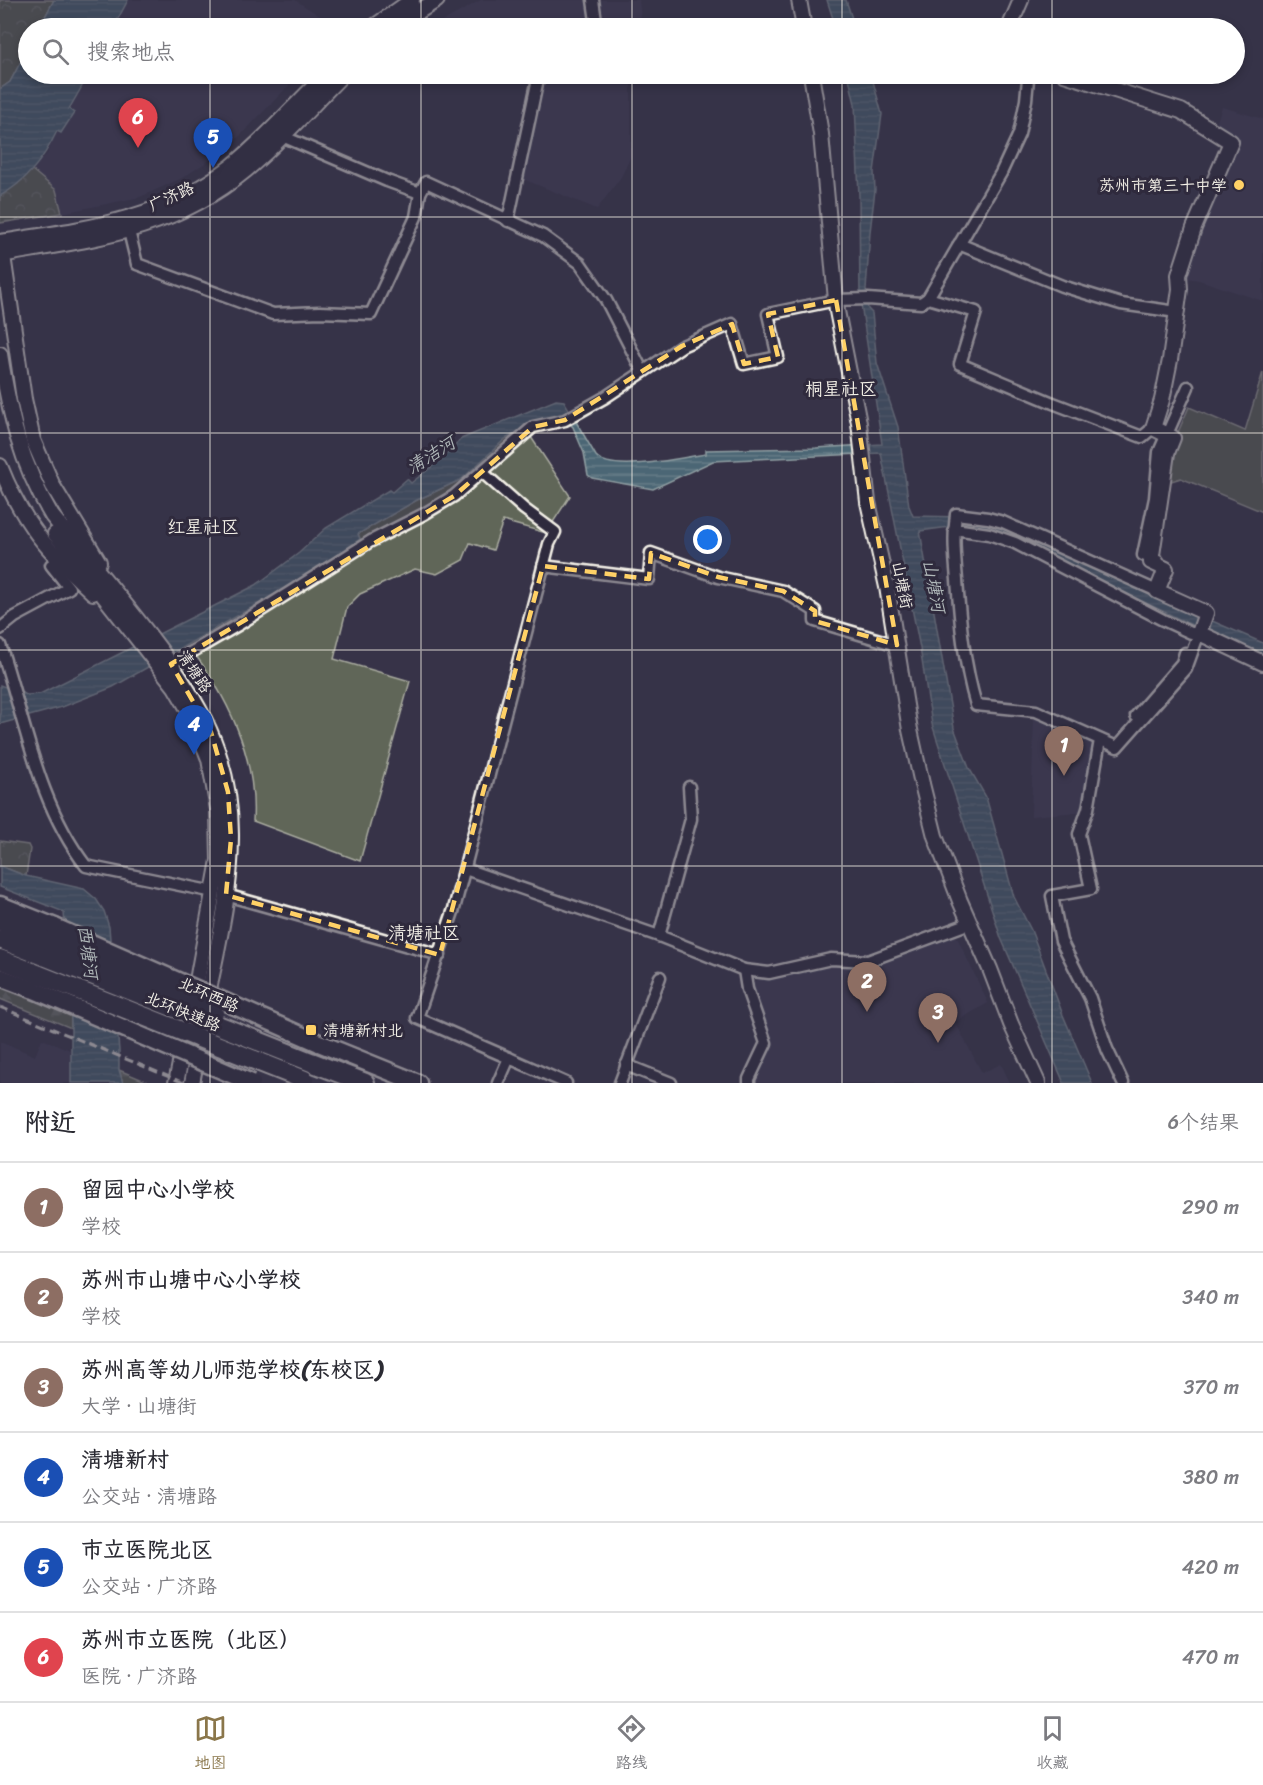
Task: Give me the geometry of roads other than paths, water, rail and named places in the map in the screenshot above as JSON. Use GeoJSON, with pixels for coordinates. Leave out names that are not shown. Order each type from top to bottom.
{"type":"FeatureCollection","features":[{"type":"Feature","properties":{"kind":"highway"},"geometry":{"type":"LineString","coordinates":[[0,921],[177,992],[270,1046],[365,1083]]}},
{"type":"Feature","properties":{"kind":"highway"},"geometry":{"type":"LineString","coordinates":[[0,939],[50,942]]}},
{"type":"Feature","properties":{"kind":"highway","name":"北环快速路"},"geometry":{"type":"LineString","coordinates":[[0,959],[37,983],[308,1082]]}},
{"type":"Feature","properties":{"kind":"main road"},"geometry":{"type":"LineString","coordinates":[[386,18],[412,0]]}},
{"type":"Feature","properties":{"kind":"main road"},"geometry":{"type":"LineString","coordinates":[[408,18],[437,0]]}},
{"type":"Feature","properties":{"kind":"main road"},"geometry":{"type":"LineString","coordinates":[[799,0],[802,18]]}},
{"type":"Feature","properties":{"kind":"main road"},"geometry":{"type":"LineString","coordinates":[[1013,18],[1021,0]]}},
{"type":"Feature","properties":{"kind":"main road","name":"广济路"},"geometry":{"type":"LineString","coordinates":[[1,250],[148,212],[184,196],[212,180],[238,161],[317,84]]}},
{"type":"Feature","properties":{"kind":"main road","name":"广济路"},"geometry":{"type":"LineString","coordinates":[[1,250],[106,237],[177,213],[219,190],[255,163],[333,84]]}},
{"type":"Feature","properties":{"kind":"main road","name":"山塘街"},"geometry":{"type":"LineString","coordinates":[[813,84],[821,134],[836,300],[863,450],[868,502],[887,587],[910,730],[935,836],[1011,1024],[1038,1083]]}},
{"type":"Feature","properties":{"kind":"main road"},"geometry":{"type":"LineString","coordinates":[[1096,84],[1181,111],[1231,142],[1194,228],[1179,275],[1180,289],[1170,360],[1153,428],[1173,438],[1167,453],[1151,562],[1166,569],[1156,588],[1206,613],[1197,632],[1263,663]]}},
{"type":"Feature","properties":{"kind":"main road"},"geometry":{"type":"LineString","coordinates":[[1,250],[24,399],[38,453],[53,486],[128,617]]}},
{"type":"Feature","properties":{"kind":"main road","name":"清塘路"},"geometry":{"type":"LineString","coordinates":[[0,354],[16,438],[48,518]]}},
{"type":"Feature","properties":{"kind":"main road","name":"清塘路"},"geometry":{"type":"LineString","coordinates":[[0,407],[16,464],[48,518],[145,639],[188,688],[206,720],[224,774],[231,833],[192,1083]]}},
{"type":"Feature","properties":{"kind":"main road"},"geometry":{"type":"LineString","coordinates":[[0,466],[27,521],[38,537],[58,560],[128,617]]}},
{"type":"Feature","properties":{"kind":"main road","name":"清塘路"},"geometry":{"type":"LineString","coordinates":[[176,1083],[220,894]]}},
{"type":"Feature","properties":{"kind":"main road","name":"北环西路"},"geometry":{"type":"LineString","coordinates":[[0,905],[50,942],[319,1043],[418,1083]]}},
{"type":"Feature","properties":{"kind":"main road"},"geometry":{"type":"LineString","coordinates":[[0,977],[37,983],[252,1083]]}},
{"type":"Feature","properties":{"kind":"street"},"geometry":{"type":"LineString","coordinates":[[593,0],[596,18]]}},
{"type":"Feature","properties":{"kind":"street"},"geometry":{"type":"LineString","coordinates":[[508,221],[537,84]]}},
{"type":"Feature","properties":{"kind":"street"},"geometry":{"type":"LineString","coordinates":[[166,662],[238,625],[371,541],[454,496],[533,427],[569,417],[604,398],[682,346],[732,324],[744,364],[778,357],[768,314],[836,300],[868,299],[921,303],[928,298],[1001,173],[1019,134],[1028,84]]}},
{"type":"Feature","properties":{"kind":"street"},"geometry":{"type":"LineString","coordinates":[[282,136],[420,193]]}},
{"type":"Feature","properties":{"kind":"street"},"geometry":{"type":"LineString","coordinates":[[129,231],[137,264],[220,296],[273,314],[320,312],[371,314],[416,217],[420,193],[426,183],[543,236],[580,263],[606,300],[643,372]]}},
{"type":"Feature","properties":{"kind":"street"},"geometry":{"type":"LineString","coordinates":[[959,244],[1072,289],[1120,304],[1177,312]]}},
{"type":"Feature","properties":{"kind":"street"},"geometry":{"type":"LineString","coordinates":[[928,298],[976,312],[960,364],[1142,437],[1153,428]]}},
{"type":"Feature","properties":{"kind":"street"},"geometry":{"type":"LineString","coordinates":[[1188,387],[1159,452],[1155,498],[1143,555],[1163,564],[1156,588],[1003,522],[988,518],[956,516],[954,528],[960,628],[976,705],[1036,711],[1117,747],[1186,669],[1197,632]]}},
{"type":"Feature","properties":{"kind":"street"},"geometry":{"type":"LineString","coordinates":[[482,472],[524,509],[555,532],[543,566],[465,869],[440,955],[417,1018],[566,1083]]}},
{"type":"Feature","properties":{"kind":"street"},"geometry":{"type":"LineString","coordinates":[[954,528],[989,534],[1015,543],[1197,632]]}},
{"type":"Feature","properties":{"kind":"street"},"geometry":{"type":"LineString","coordinates":[[543,566],[649,579],[651,554],[718,577],[783,591],[815,611],[815,621],[897,645]]}},
{"type":"Feature","properties":{"kind":"street"},"geometry":{"type":"LineString","coordinates":[[0,629],[15,617],[69,588],[51,565],[58,560]]}},
{"type":"Feature","properties":{"kind":"street"},"geometry":{"type":"LineString","coordinates":[[1118,742],[1132,720],[1182,663],[1197,632]]}},
{"type":"Feature","properties":{"kind":"street"},"geometry":{"type":"LineString","coordinates":[[0,645],[46,795],[71,846],[86,866],[220,894],[440,955]]}},
{"type":"Feature","properties":{"kind":"street"},"geometry":{"type":"LineString","coordinates":[[1100,740],[1088,809],[1079,834],[1091,889],[1052,896],[1061,941],[1090,998],[1107,1049],[1123,1083]]}},
{"type":"Feature","properties":{"kind":"street"},"geometry":{"type":"LineString","coordinates":[[659,936],[691,819],[689,787]]}},
{"type":"Feature","properties":{"kind":"street"},"geometry":{"type":"LineString","coordinates":[[465,869],[659,936],[744,970],[769,973],[831,960],[868,961],[970,923]]}},
{"type":"Feature","properties":{"kind":"street"},"geometry":{"type":"LineString","coordinates":[[744,970],[747,989],[766,1042],[748,1079],[749,1083]]}},
{"type":"Feature","properties":{"kind":"street"},"geometry":{"type":"LineString","coordinates":[[620,1083],[660,977]]}},
{"type":"Feature","properties":{"kind":"street"},"geometry":{"type":"LineString","coordinates":[[498,1083],[509,1058]]}},
{"type":"Feature","properties":{"kind":"street"},"geometry":{"type":"LineString","coordinates":[[626,1065],[671,1083]]}},
{"type":"Feature","properties":{"kind":"water"},"geometry":{"type":"Polygon","coordinates":[[[54,0],[128,0],[118,18],[44,18],[54,0]]]}},
{"type":"Feature","properties":{"kind":"water"},"geometry":{"type":"Polygon","coordinates":[[[827,0],[846,0],[852,18],[833,18],[827,0]]]}},
{"type":"Feature","properties":{"kind":"water"},"geometry":{"type":"Polygon","coordinates":[[[18,67],[18,84],[83,84],[69,109],[74,113],[61,133],[57,131],[40,160],[26,176],[0,196],[0,89],[10,82],[18,67]]]}},
{"type":"Feature","properties":{"kind":"water"},"geometry":{"type":"Polygon","coordinates":[[[850,84],[874,84],[882,114],[874,172],[875,190],[866,290],[868,309],[872,313],[877,363],[898,427],[909,506],[913,516],[965,517],[991,522],[1263,643],[1263,655],[1200,629],[1098,580],[1011,534],[994,528],[964,525],[920,531],[954,728],[969,768],[986,797],[1014,897],[1031,930],[1092,1083],[1064,1083],[1001,938],[932,724],[920,648],[881,453],[713,461],[653,489],[592,478],[588,475],[584,453],[573,427],[563,417],[555,417],[525,428],[505,439],[462,479],[417,500],[358,534],[360,539],[293,584],[113,687],[62,707],[0,724],[0,685],[27,695],[40,694],[256,585],[299,553],[326,528],[389,490],[392,492],[407,479],[411,483],[439,461],[461,439],[556,400],[564,401],[596,456],[604,461],[617,464],[665,461],[706,454],[706,450],[882,444],[860,297],[855,104],[850,84]]]}},
{"type":"Feature","properties":{"kind":"water","name":"西塘河"},"geometry":{"type":"Polygon","coordinates":[[[0,866],[26,876],[84,889],[96,899],[104,911],[109,927],[119,1070],[123,1083],[71,1083],[71,1022],[64,912],[0,887],[0,866]]]}},
{"type":"Feature","properties":{"kind":"railway"},"geometry":{"type":"LineString","coordinates":[[0,1007],[184,1083]]}},
{"type":"Feature","properties":{"kind":"place","name":"苏州市立医院（北区）"},"geometry":{"type":"Point","coordinates":[138,148]}},
{"type":"Feature","properties":{"kind":"place","name":"市立医院北区"},"geometry":{"type":"Point","coordinates":[213,168]}},
{"type":"Feature","properties":{"kind":"place","name":"苏州市第三十中学"},"geometry":{"type":"Point","coordinates":[1239,185]}},
{"type":"Feature","properties":{"kind":"place","name":"清塘新村"},"geometry":{"type":"Point","coordinates":[194,755]}},
{"type":"Feature","properties":{"kind":"place","name":"留园中心小学校"},"geometry":{"type":"Point","coordinates":[1064,776]}},
{"type":"Feature","properties":{"kind":"place","name":"苏州市山塘中心小学校"},"geometry":{"type":"Point","coordinates":[867,1012]}},
{"type":"Feature","properties":{"kind":"place","name":"清塘新村北"},"geometry":{"type":"Point","coordinates":[311,1030]}},
{"type":"Feature","properties":{"kind":"place","name":"苏州高等幼儿师范学校(东校区)"},"geometry":{"type":"Point","coordinates":[938,1043]}},
{"type":"Feature","properties":{"kind":"district","name":"桐星社区"},"geometry":{"type":"Point","coordinates":[841,389]}},
{"type":"Feature","properties":{"kind":"district","name":"红星社区"},"geometry":{"type":"Point","coordinates":[203,527]}},
{"type":"Feature","properties":{"kind":"district","name":"清塘社区"},"geometry":{"type":"Point","coordinates":[424,933]}},
{"type":"Feature","properties":{"kind":"water label","name":"清洁河"},"geometry":{"type":"Point","coordinates":[431,455]}},
{"type":"Feature","properties":{"kind":"water label","name":"山塘河"},"geometry":{"type":"Point","coordinates":[934,586]}}]}
